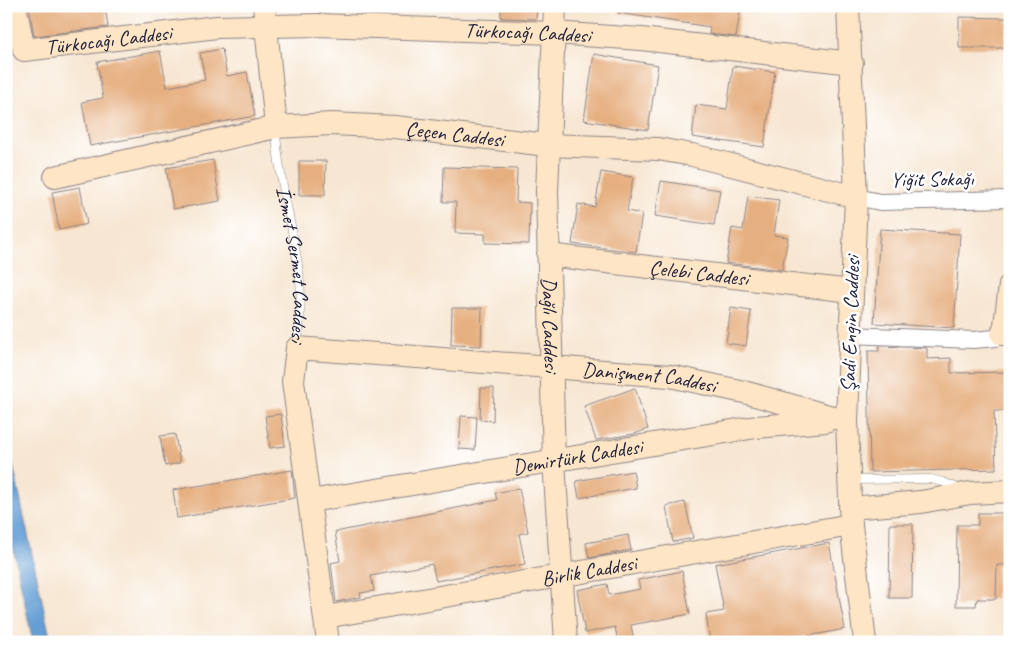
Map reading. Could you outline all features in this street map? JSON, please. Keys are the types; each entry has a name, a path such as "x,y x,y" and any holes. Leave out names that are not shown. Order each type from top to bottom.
{"street":[{"name":"Türkocağı Caddesi","path":"15,6 24,50 265,16 554,33 641,40 852,63"},
{"name":"Dağlı Caddesi","path":"555,6 547,145 548,255 554,462 566,642"},
{"name":"Şadi Engin Caddesi","path":"848,6 852,63 856,198 847,421 851,517 865,642"},
{"name":"İsmet Sermet Caddesi","path":"265,16 276,128"},
{"name":"Çeçen Caddesi","path":"55,177 276,128 332,124 395,126 547,145 634,147 667,150 856,198"},
{"name":"Yiğit Sokağı","path":"856,198 880,202 1010,199"},
{"name":"Çelebi Caddesi","path":"548,255 851,291"},
{"path":"849,335 974,340 995,338 1002,334 1005,325 1010,285"},
{"name":"İsmet Sermet Caddesi","path":"297,348 293,381 328,642"},
{"name":"Danişment Caddesi","path":"297,348 670,376 744,392 847,421"},
{"name":"Demirtürk Caddesi","path":"310,501 756,427 847,421"},
{"name":"Birlik Caddesi","path":"325,618 562,576 970,493 1010,491"}],"lane":[{"name":"İsmet Sermet Caddesi","path":"276,128 280,177 292,227 300,282 300,318 297,348"},
{"path":"849,480 931,479 970,493"}],"water":[{"path":"6,433 51,642 33,642 6,514"}],"building":[{"path":"29,6 105,6 108,27 34,36"},
{"path":"501,6 537,6 536,19 501,18"},
{"path":"618,6 741,6 736,37 709,34 710,27 618,13"},
{"path":"959,17 1006,18 1006,48 959,48"},
{"path":"222,49 227,76 247,72 255,116 90,146 82,102 103,98 97,62 160,51 167,87 205,80 200,53"},
{"path":"594,54 658,65 648,130 584,120"},
{"path":"733,66 775,72 764,147 692,137 696,105 727,109"},
{"path":"213,160 220,201 173,209 166,168"},
{"path":"299,161 326,161 325,195 299,195"},
{"path":"444,167 517,169 516,202 530,203 529,244 485,243 485,234 455,233 456,202 443,202"},
{"path":"601,172 633,177 627,211 642,214 636,252 572,244 578,204 595,207"},
{"path":"661,181 720,190 714,225 655,216"},
{"path":"80,187 87,224 59,230 52,192"},
{"path":"748,196 779,200 774,235 788,237 782,270 726,263 732,228 743,230"},
{"path":"880,229 960,234 954,328 874,323"},
{"path":"452,308 482,308 481,346 451,345"},
{"path":"731,308 751,311 746,346 726,343"},
{"path":"879,346 927,348 927,359 951,358 951,373 1010,372 1010,411 994,411 996,469 870,472 868,351 879,351"},
{"path":"481,388 494,388 493,421 480,420"},
{"path":"635,388 648,429 634,434 596,440 584,406"},
{"path":"281,414 285,446 270,448 265,416"},
{"path":"461,416 477,417 475,450 459,449"},
{"path":"175,434 180,463 165,466 160,436"},
{"path":"292,470 295,498 177,518 173,490"},
{"path":"633,471 636,488 579,498 576,481"},
{"path":"519,488 528,532 519,534 525,564 436,581 432,564 371,576 374,591 360,593 361,597 336,602 331,563 340,561 335,532 497,500 495,493"},
{"path":"685,502 693,538 673,542 666,506"},
{"path":"978,513 1010,513 1010,565 997,565 996,599 977,599 976,606 956,606 957,525 978,525"},
{"path":"890,524 913,524 912,598 889,598"},
{"path":"628,535 631,550 589,558 586,543"},
{"path":"829,543 845,629 777,642 710,642 706,614 724,611 715,564"},
{"path":"682,571 690,614 631,625 634,642 618,642 615,627 585,633 577,590 607,584 609,595 640,589 638,580"}]}
